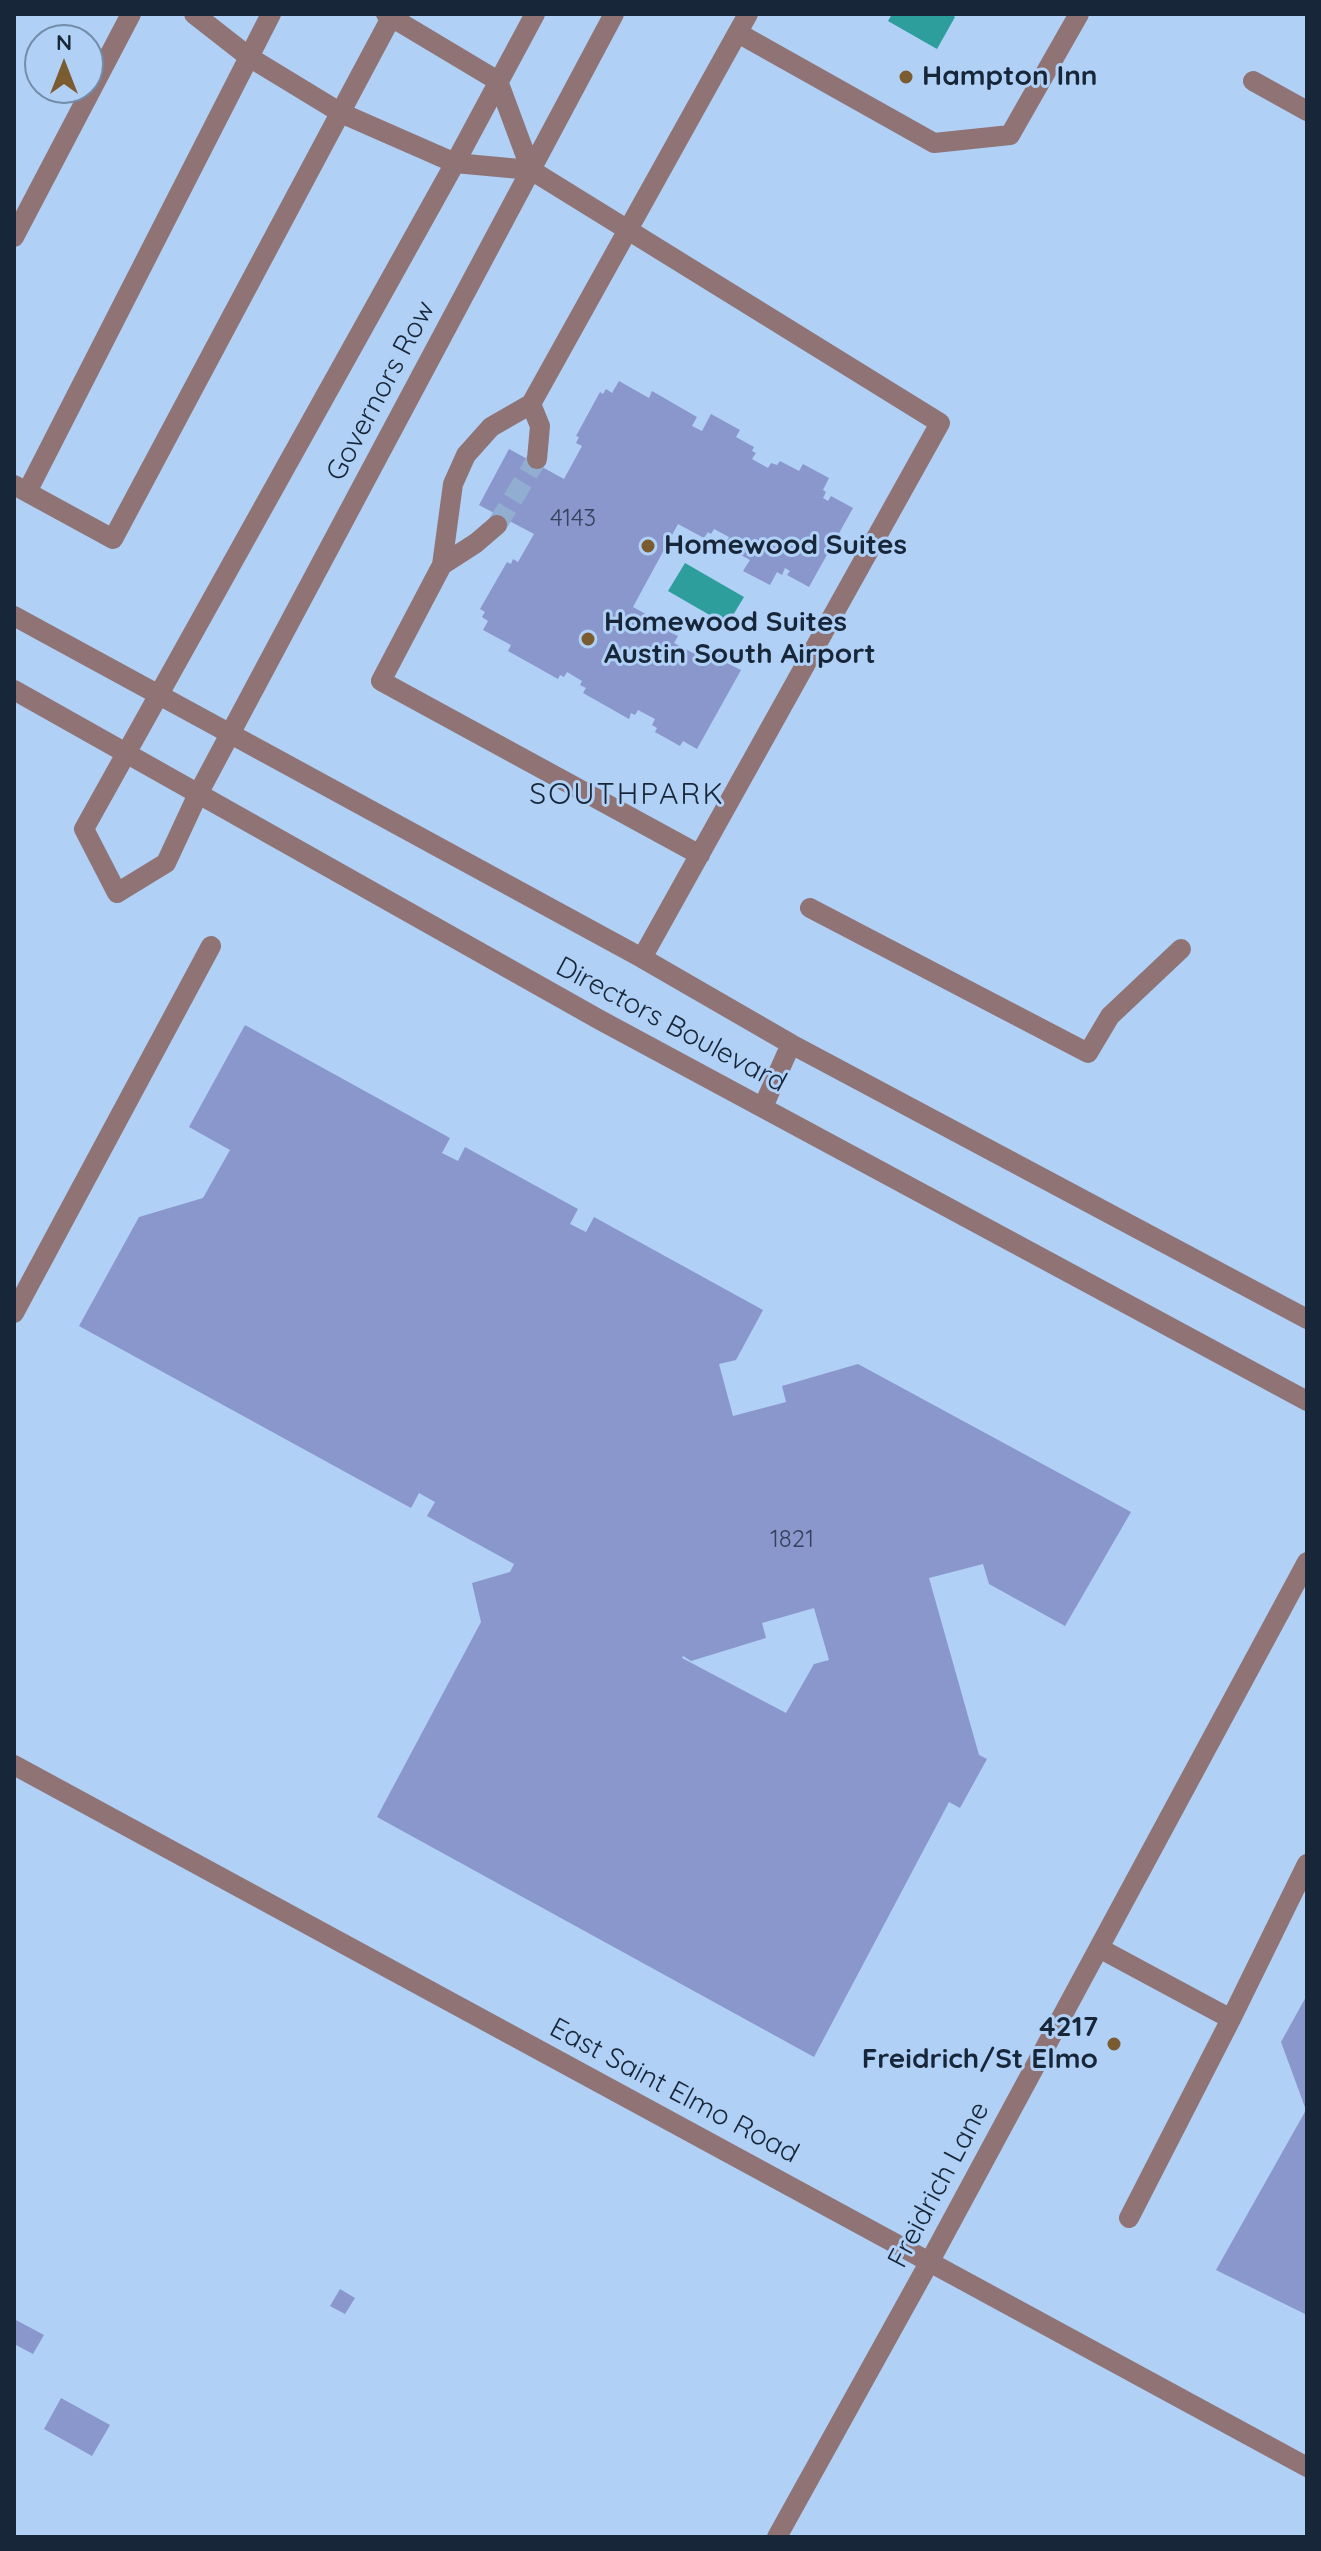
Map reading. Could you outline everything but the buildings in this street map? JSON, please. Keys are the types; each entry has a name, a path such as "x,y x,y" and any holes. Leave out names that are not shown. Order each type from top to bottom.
{"street":[{"path":"14,237 131,14"},
{"path":"194,14 249,57 341,113 455,163 531,170 940,423 642,958"},
{"path":"271,14 21,488 113,539 341,113 390,15 498,81 531,170"},
{"name":"Governors Row","path":"535,14 84,829 117,893 166,863 230,733 614,14"},
{"path":"700,855 381,681 442,565 453,484 466,455 491,427 531,404 748,14"},
{"path":"738,33 934,143 1010,135 1079,14"},
{"path":"1253,81 1307,111"},
{"path":"531,404 540,426 537,459"},
{"path":"442,565 497,525"},
{"name":"Directors Boulevard","path":"14,616 642,958 791,1044 1307,1319"},
{"name":"Directors Boulevard","path":"14,690 600,1020 1307,1401"},
{"path":"810,908 1088,1053 1110,1016 1181,949"},
{"path":"14,1313 211,946"},
{"path":"763,1107 791,1044"},
{"name":"Freidrich Lane","path":"777,2537 930,2261 1307,1562"},
{"name":"East Saint Elmo Road","path":"14,1765 1307,2467"},
{"path":"1129,2218 1307,1864"},
{"path":"1099,1948 1231,2019"}],"shaded area":[{"path":"892,14 951,14 955,17 937,49 888,21"},
{"path":"685,563 744,597 727,625 668,591"}],"tunnel":[{"path":"497,525 537,459"}],"place":[{"name":"Hampton Inn","path":"906,77"},
{"name":"Homewood Suites","path":"648,546"},
{"name":"Homewood Suites Austin South Airport","path":"588,639"},
{"name":"4217 Freidrich/St Elmo","path":"1114,2044"}],"district":[{"name":"SOUTHPARK","path":"627,795"}]}
